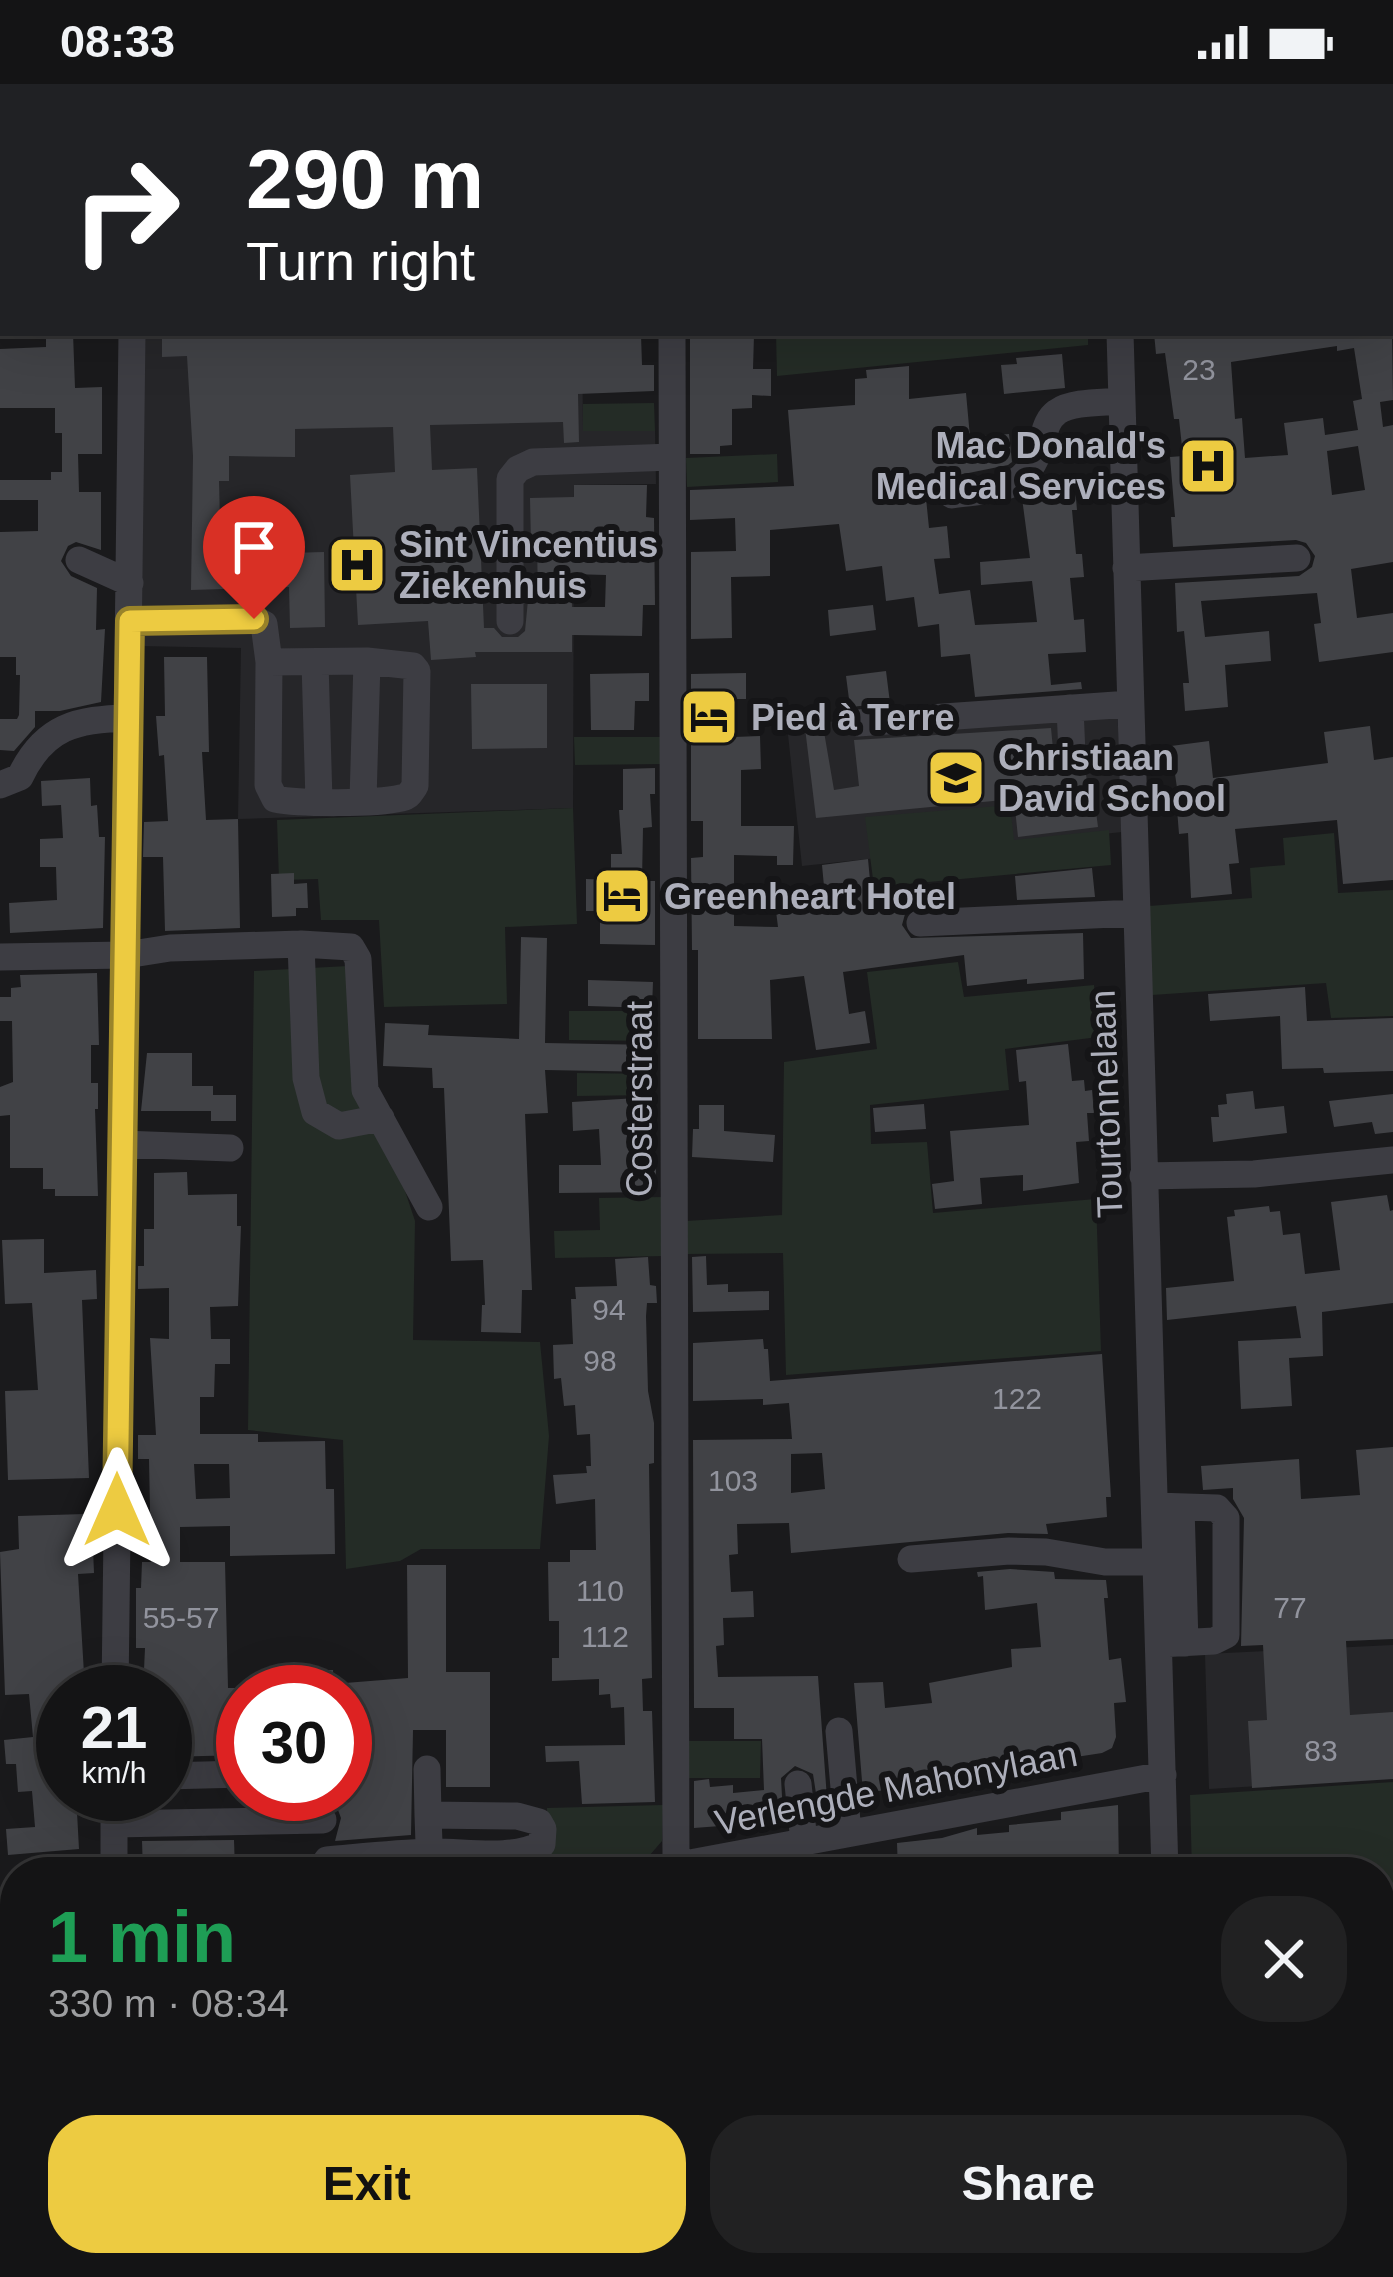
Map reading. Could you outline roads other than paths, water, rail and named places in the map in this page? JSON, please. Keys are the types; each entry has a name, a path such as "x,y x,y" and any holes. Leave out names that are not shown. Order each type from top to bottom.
{"street":[{"path":"115,1665 132,336"},
{"name":"Costerstraat","path":"662,1857 672,336"},
{"name":"Tourtonnelaan","path":"1120,336 1143,1176 1168,1506 1156,1562 1172,1643 1163,1775 1165,1857"},
{"path":"952,495 1018,483 1032,470 1046,424 1056,412 1069,406 1122,401"},
{"path":"511,621 510,479 518,469 533,462 671,457"},
{"path":"1126,568 1297,558"},
{"path":"79,560 130,583"},
{"path":"130,621 254,619 263,624 269,662 268,791 280,801 403,798 416,786 417,671 405,663 269,662"},
{"path":"315,662 319,801"},
{"path":"363,800 367,662"},
{"path":"858,723 1130,704"},
{"path":"1070,708 1072,754"},
{"path":"0,785 20,778 30,759 66,725 129,718"},
{"path":"920,923 1136,913"},
{"path":"301,944 306,1078 315,1112 339,1126 381,1118"},
{"path":"0,957 301,944 351,947 358,959 365,1090 429,1207"},
{"path":"122,1144 230,1148"},
{"path":"1143,1176 1254,1174 1393,1160"},
{"path":"1168,1506 1216,1508 1226,1518 1226,1635 1214,1642 1172,1643 1168,1506"},
{"path":"911,1559 1009,1551 1105,1562 1156,1562"},
{"path":"839,1731 848,1833"},
{"path":"427,1769 429,1857"},
{"name":"Verlengde Mahonylaan","path":"723,1857 1163,1775"},
{"path":"798,1784 804,1841"},
{"path":"114,1857 114,1823 216,1815"},
{"path":"428,1815 539,1822 544,1838 534,1849 473,1857"},
{"path":"324,1821 326,1857"}],"place":[{"name":"Mac Donald's Medical Services","path":"1208,466"},
{"name":"Sint Vincentius Ziekenhuis","path":"357,565"},
{"name":"Pied à Terre","path":"709,717"},
{"name":"Christiaan David School","path":"956,778"},
{"name":"Greenheart Hotel","path":"622,896"}]}
